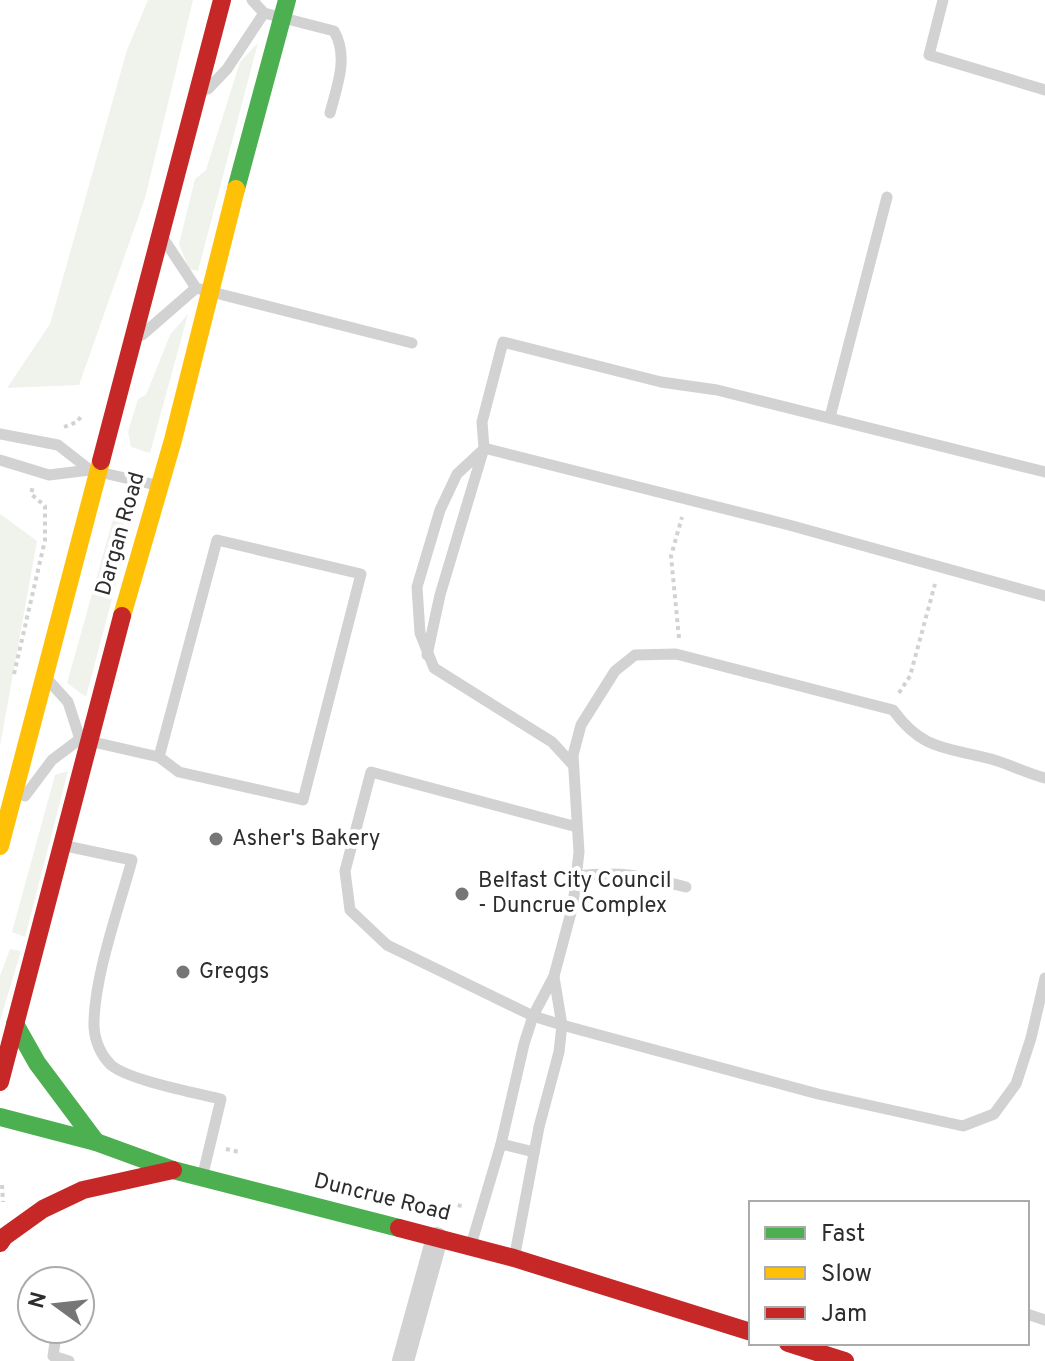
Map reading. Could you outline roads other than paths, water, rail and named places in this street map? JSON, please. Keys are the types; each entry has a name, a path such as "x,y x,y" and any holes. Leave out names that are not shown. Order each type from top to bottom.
{"street":[{"name":"Dargan Road","path":"0,846 46,677 94,471 132,343 222,0"},
{"name":"Dargan Road","path":"0,1082 61,845 84,740 160,486 203,290 287,0"},
{"path":"15,1024 37,1063 96,1142"},
{"name":"Duncrue Road","path":"0,1117 96,1142 173,1170 514,1258 749,1331"},
{"path":"0,1243 43,1209 83,1190 173,1170"},
{"path":"403,1361 437,1238"},
{"path":"794,1345 845,1361"}],"lane":[{"path":"252,0 264,13 334,31 341,43 341,67 330,113"},
{"path":"943,0 929,55 1045,90"},
{"path":"196,100 227,69 264,13"},
{"path":"830,417 887,197"},
{"path":"161,234 203,290 412,343"},
{"path":"132,343 203,290"},
{"path":"427,655 440,595 484,448 482,422 503,342 661,382 717,390 830,417 1045,472"},
{"path":"0,434 58,445 94,471"},
{"path":"484,448 1045,596"},
{"path":"484,448 457,474 440,510 417,587 420,633 434,668 552,742 573,765"},
{"path":"0,460 49,475 94,471 160,486"},
{"path":"8,817 52,760 84,740 159,757 179,772 303,800 361,574 217,540 159,757"},
{"path":"471,1246 501,1144 516,1074 533,1016 554,976 573,905 579,852 573,755 581,725 615,671 635,655 676,654 893,710 907,730 935,747 994,760 1045,778"},
{"path":"46,677 68,702 84,740"},
{"path":"577,827 371,772 345,871 350,910 387,945 533,1016 818,1094 963,1126 994,1114 1016,1084 1045,978"},
{"path":"61,845 132,860 96,997 94,1029 98,1047 112,1066 132,1075 221,1099 202,1177"},
{"path":"576,876 610,872 634,874 686,887"},
{"path":"514,1258 534,1152 559,1052 562,1025 554,976"},
{"path":"501,1144 534,1152"},
{"path":"55,1345 53,1356 69,1361"}],"place":[{"name":"Asher's Bakery","path":"216,839"},
{"name":"Belfast City Council - Duncrue Complex","path":"462,894"},
{"name":"Greggs","path":"183,972"}]}
